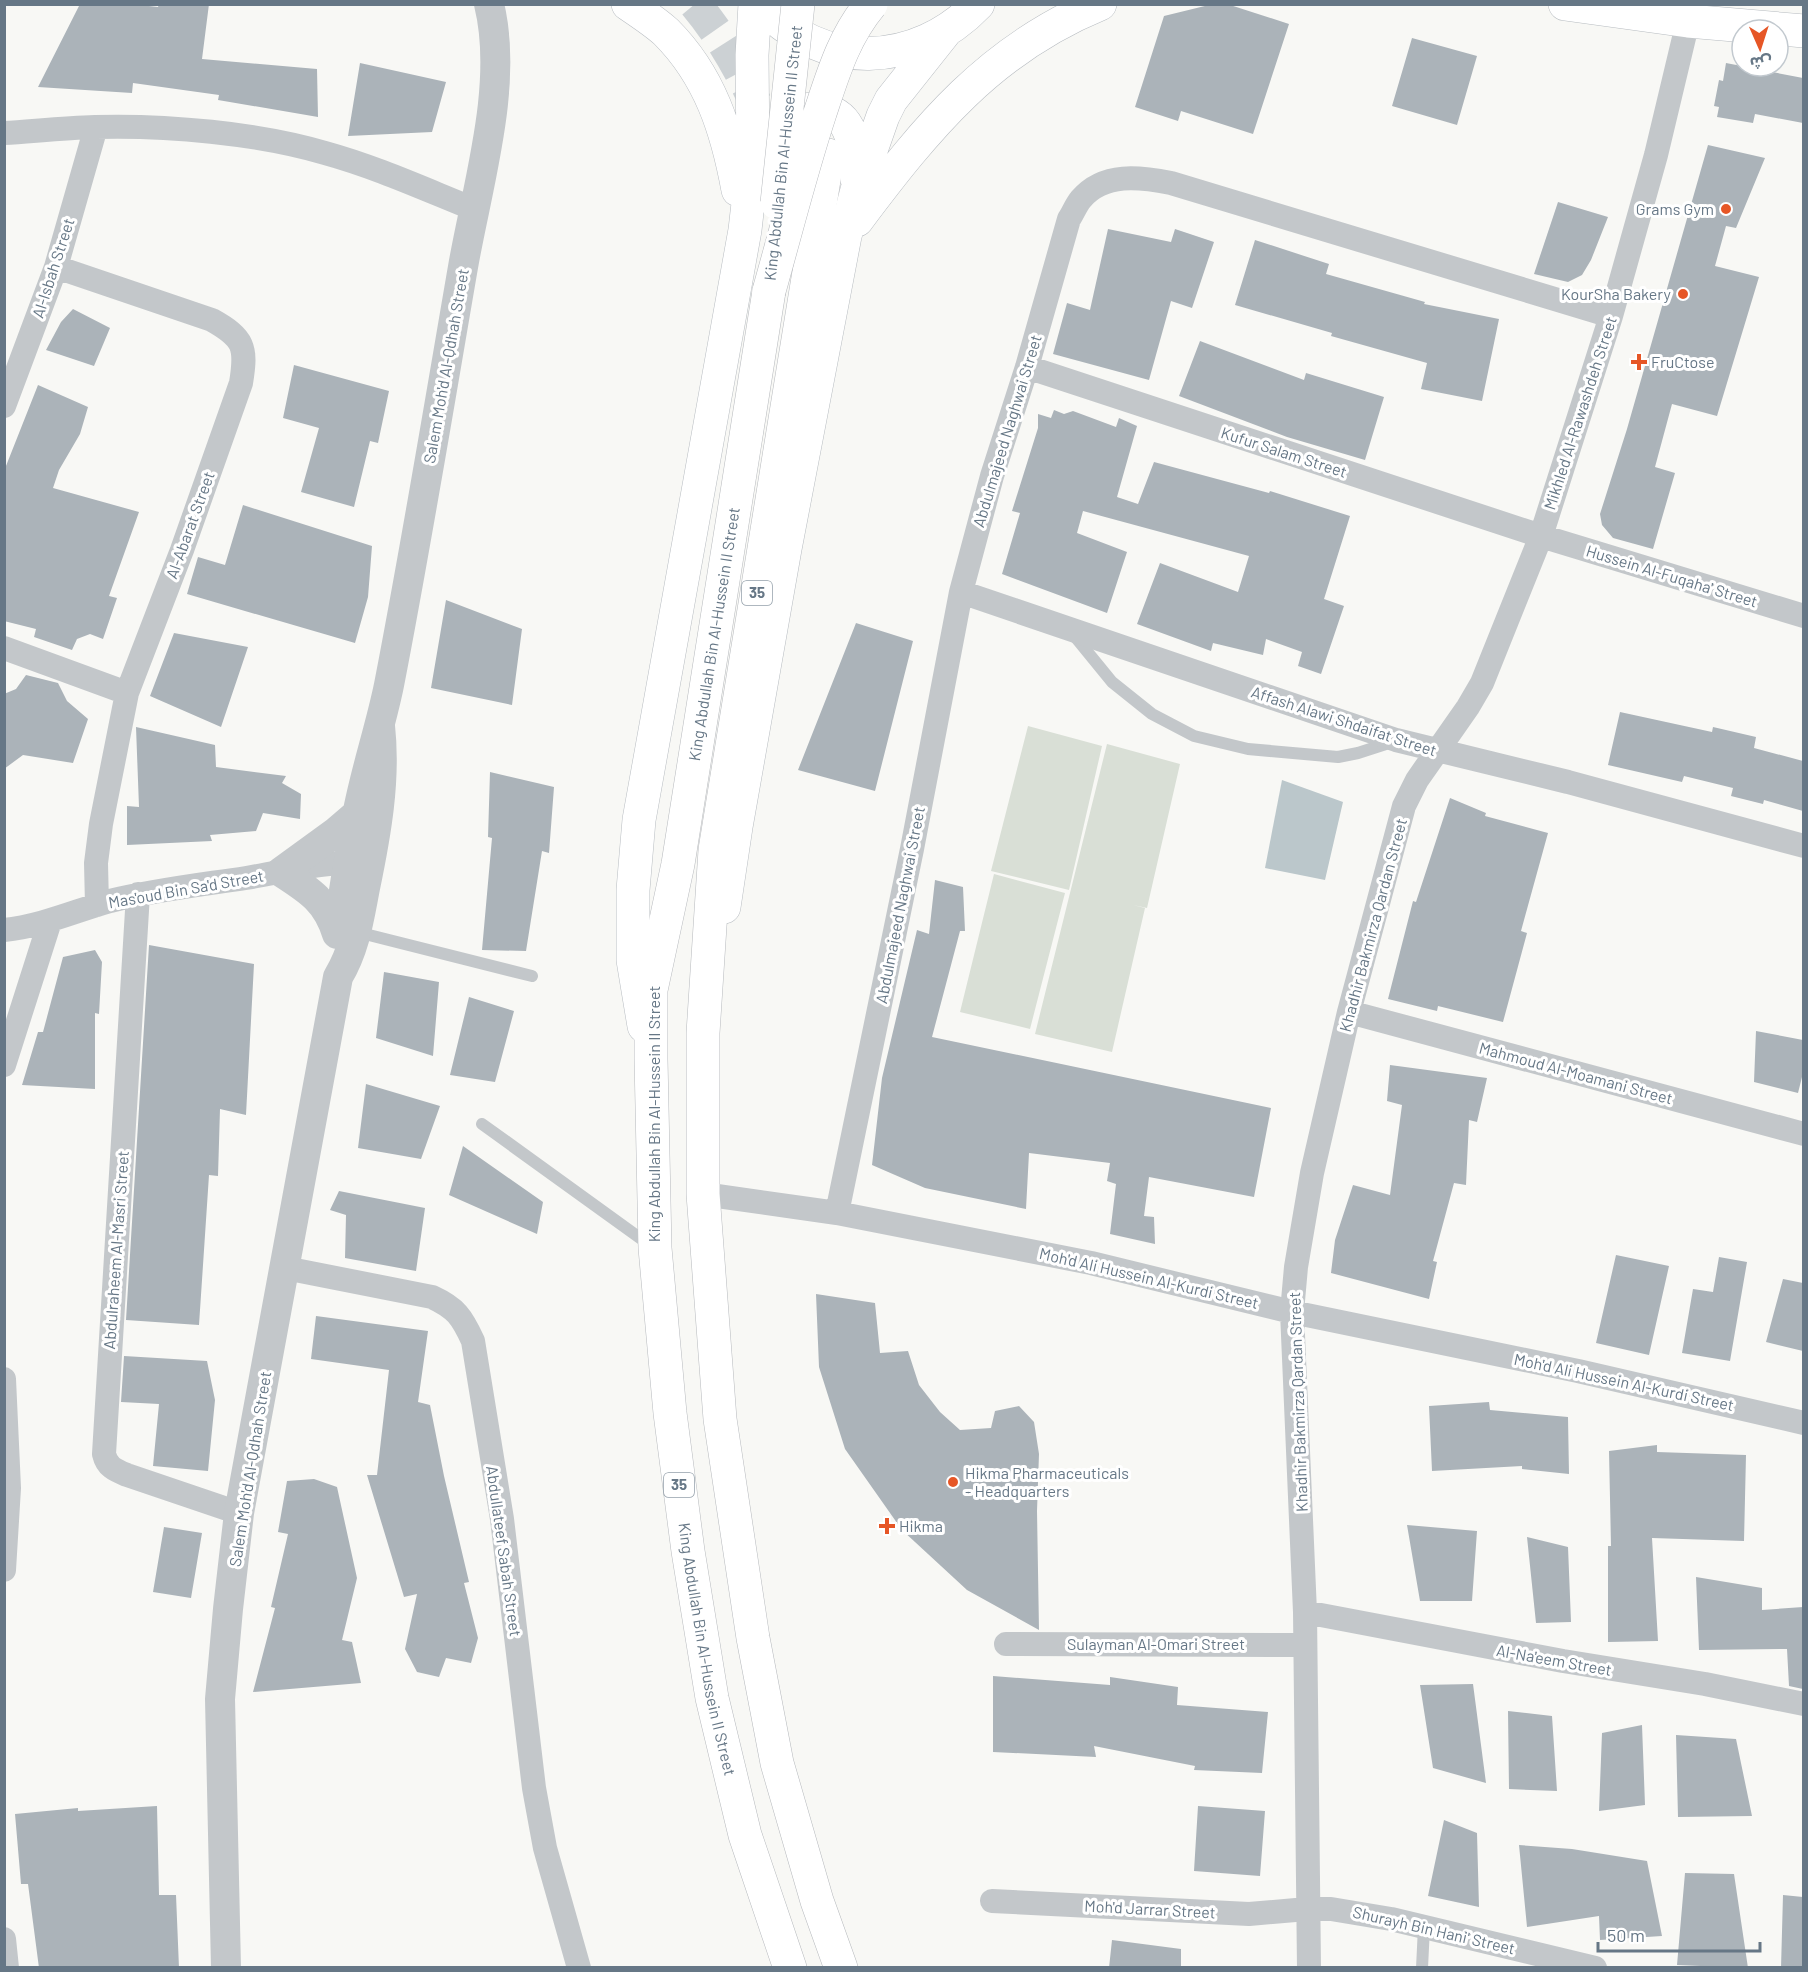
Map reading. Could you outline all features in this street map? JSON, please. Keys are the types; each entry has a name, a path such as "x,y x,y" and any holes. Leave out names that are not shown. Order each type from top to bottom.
{"main road":[{"path":"628,4 664,30 679,46 710,93 730,146 745,230"},
{"path":"651,1059 633,960 633,890 639,820 745,230 753,159 752,56 755,4"},
{"path":"761,4 778,22 806,39 852,53 900,51 945,32"},
{"name":"King Abdullah Bin Al-Hussein II Street","path":"790,1968 745,1834 712,1698 688,1551 669,1413 655,1248 651,990 678,864 769,291 798,4"},
{"path":"769,291 808,148 832,75 847,39 871,4"},
{"path":"845,236 908,153 960,96 1025,43 1074,15 1100,4"},
{"path":"1565,4 1688,21 1803,31"},
{"path":"703,1033 716,966 736,827 785,549 845,236 857,190 882,116 891,100 945,32 978,5"},
{"path":"750,192 761,146 775,123 789,111 804,109 834,112 847,124 856,158 857,190"},
{"name":"35","path":"828,155 810,238 716,850 703,1033 703,1194 720,1419 753,1638 777,1763 817,1901 840,1968"}],"street":[{"name":"Salem Moh'd Al-Qdhah Street","path":"359,863 357,814 380,726 402,617 489,130 494,91 495,50 489,4"},
{"name":"Mikhled Al-Rawashdeh Street","path":"1436,751 1468,707 1482,683 1541,536 1611,316 1656,155 1688,21"},
{"path":"4,133 96,127 183,130 267,140 323,152 364,165 474,209"},
{"name":"Al-Isbah Street","path":"4,406 56,267 96,127"},
{"name":"Abdulmajeed Naghwai Street","path":"837,1213 912,849 961,592 992,476 1027,367 1069,219 1082,198 1102,184 1120,178 1141,177 1171,183 1611,316"},
{"name":"Al-Abarat Street","path":"56,267 212,320 230,330 240,342 245,359 241,383 127,693 101,824 96,863 97,905"},
{"name":"Kufur Salam Street","path":"1027,367 1541,536"},
{"name":"Hussein Al-Fuqaha' Street","path":"1541,536 1803,616"},
{"name":"Affash Alawi Shdaifat Street","path":"961,592 1396,740 1568,782 1803,846"},
{"path":"4,648 127,693"},
{"name":"Salem Moh'd Al-Qdhah Street","path":"226,1968 220,1699 239,1513 338,976 336,958 347,933 359,863 380,787 383,749 380,726"},
{"name":"Khadhir Bakmirza Qardan Street","path":"1309,1968 1305,1612 1292,1311 1302,1224 1349,1012 1404,806 1417,780 1436,751"},
{"path":"347,933 316,896 281,872 357,814"},
{"name":"Mas'oud Bin Sa'd Street","path":"4,930 50,921 138,894 281,872 359,863"},
{"name":"Abdulraheem Al-Masri Street","path":"138,894 104,1454 106,1462 112,1468 127,1476 239,1513"},
{"path":"4,1065 50,921"},
{"name":"Mahmoud Al-Moamani Street","path":"1349,1012 1803,1134"},
{"name":"Moh'd Ali Hussein Al-Kurdi Street","path":"703,1194 837,1213 1091,1263 1292,1311 1578,1371 1803,1423"},
{"name":"Abdullateef Sabah Street","path":"285,1268 432,1297 450,1306 464,1320 473,1341 502,1519 534,1788 545,1848 579,1968"},
{"path":"4,1379 9,1488 8,1534 4,1570"},
{"name":"Al-Na'eem Street","path":"1305,1612 1574,1663 1705,1684 1803,1704"},
{"name":"Sulayman Al-Omari Street","path":"1006,1644 1305,1645"},
{"name":"Moh'd Jarrar Street","path":"992,1901 1248,1914 1307,1909"},
{"name":"Shurayh Bin Hani' Street","path":"1307,1909 1356,1912 1583,1966"},
{"path":"4,1940 7,1968"}],"lane":[{"path":"1069,629 1112,682 1152,714 1194,736 1248,749 1338,757 1396,740"},
{"path":"347,933 532,976"},
{"path":"482,1124 655,1248"},
{"path":"1422,1968 1424,1927"}],"shaded area":[{"path":"1028,726 1102,746 1069,890 991,871"},
{"path":"1107,744 1180,764 1147,908 1133,905 1145,908 1112,1052 1035,1034"},
{"path":"1282,780 1343,802 1325,880 1265,868"},
{"path":"994,874 1065,893 1030,1029 960,1012"}],"building":[{"path":"80,4 131,4 158,7 159,4 209,4 202,59 317,69 318,117 218,100 219,95 133,83 132,93 38,87"},
{"path":"1213,4 1227,4 1289,24 1253,134 1181,111 1178,121 1135,107 1164,16"},
{"path":"1412,38 1477,56 1457,125 1392,106"},
{"path":"360,63 446,82 432,132 348,136"},
{"path":"1726,63 1730,64 1730,78 1790,78 1790,75 1803,78 1803,123 1755,114 1753,123 1717,117 1719,107 1714,106 1719,80 1723,81"},
{"path":"1708,145 1765,158 1736,228 1726,226 1715,266 1759,277 1717,416 1672,404 1655,467 1675,473 1653,549 1613,538 1602,525 1600,514 1627,429"},
{"path":"1558,202 1608,217 1591,260 1582,275 1568,282 1534,274"},
{"path":"1108,229 1171,242 1175,229 1214,242 1192,308 1171,301 1149,380 1053,354 1067,303 1090,310"},
{"path":"1255,240 1329,264 1326,274 1425,302 1424,304 1499,319 1482,401 1421,389 1427,363 1331,336 1332,333 1235,305"},
{"path":"73,309 110,328 94,366 46,350 61,322"},
{"path":"1200,341 1304,380 1306,373 1384,397 1365,460 1287,437 1179,396"},
{"path":"294,365 389,391 378,443 370,441 354,507 301,492 319,428 283,418"},
{"path":"38,385 88,407 80,434 59,470 53,488 139,512 109,596 117,598 103,639 90,634 77,639 72,650 34,637 36,629 4,621 4,471"},
{"path":"1054,410 1064,414 1073,411 1116,427 1119,418 1137,426 1117,497 1138,504 1154,462 1269,493 1270,491 1350,516 1324,599 1344,606 1321,674 1298,666 1302,652 1266,639 1263,655 1213,643 1211,651 1137,624 1160,563 1238,592 1249,556 1083,511 1077,533 1127,552 1107,613 1002,574 1020,513 1012,511 1038,428 1038,414 1051,418"},
{"path":"243,505 372,546 368,597 355,643 187,594 198,557 225,565"},
{"path":"446,600 522,629 512,705 431,688"},
{"path":"856,623 913,641 875,791 798,770"},
{"path":"174,633 248,647 221,727 150,696"},
{"path":"26,675 58,683 67,701 88,719 73,763 23,755 4,769 4,694 16,689"},
{"path":"1620,712 1712,732 1713,727 1756,737 1754,748 1803,761 1803,811 1764,800 1763,804 1731,796 1733,788 1684,776 1682,782 1608,765"},
{"path":"136,727 215,745 216,767 286,776 282,783 301,794 300,819 263,813 256,831 210,835 212,841 127,845 127,806 139,807"},
{"path":"490,772 554,787 549,853 542,851 526,951 482,950 492,838 488,837"},
{"path":"1450,798 1486,813 1485,816 1548,833 1521,931 1527,933 1503,1022 1438,1006 1437,1011 1388,999 1413,901 1416,902"},
{"path":"935,880 963,887 965,931 960,931 932,1037 1271,1108 1254,1197 1149,1177 1144,1216 1154,1217 1155,1244 1110,1234 1116,1184 1107,1181 1110,1163 1029,1153 1026,1209 925,1188 872,1165 882,1078 917,930 929,934"},
{"path":"149,945 254,964 246,1115 220,1109 218,1176 209,1175 199,1325 126,1320"},
{"path":"95,950 102,962 99,1014 95,1013 95,1089 22,1085 38,1032 43,1032 63,957"},
{"path":"384,972 439,982 433,1056 376,1038"},
{"path":"469,997 514,1011 495,1082 450,1075"},
{"path":"1756,1031 1803,1040 1803,1073 1798,1093 1754,1082"},
{"path":"1390,1065 1487,1078 1477,1122 1469,1120 1466,1185 1454,1183 1433,1261 1437,1262 1429,1299 1331,1273 1335,1240 1353,1185 1390,1195 1402,1105 1387,1101"},
{"path":"366,1084 440,1106 421,1159 358,1148"},
{"path":"463,1146 543,1202 537,1234 449,1195"},
{"path":"339,1191 425,1208 416,1271 345,1258 346,1215 330,1210"},
{"path":"1616,1255 1669,1266 1649,1355 1596,1343"},
{"path":"1719,1257 1747,1262 1730,1361 1682,1353 1693,1289 1713,1292"},
{"path":"1783,1279 1803,1283 1803,1351 1766,1342"},
{"name":"Hikma Pharmaceuticals - Headquarters","path":"816,1294 875,1303 880,1353 908,1351 919,1385 940,1412 960,1430 991,1428 995,1411 1019,1406 1034,1422 1039,1454 1037,1511 1039,1630 967,1590 902,1530 845,1449 819,1367"},
{"path":"316,1316 428,1331 418,1402 430,1405 469,1582 464,1583 478,1638 471,1663 446,1658 439,1677 417,1672 405,1649 417,1594 404,1597 367,1475 377,1475 389,1370 311,1359"},
{"path":"124,1356 207,1361 215,1400 208,1471 153,1466 159,1404 121,1402"},
{"path":"1489,1402 1490,1410 1568,1417 1569,1474 1522,1469 1522,1466 1432,1471 1429,1406"},
{"path":"1657,1445 1657,1452 1746,1455 1744,1541 1652,1538 1658,1641 1608,1642 1608,1546 1611,1546 1609,1451"},
{"path":"314,1479 337,1487 357,1578 342,1640 352,1642 361,1683 253,1692 275,1608 271,1607 288,1534 278,1532 287,1481"},
{"path":"1407,1525 1477,1531 1472,1601 1420,1601"},
{"path":"164,1527 202,1533 191,1598 153,1592"},
{"path":"1527,1537 1568,1547 1571,1622 1536,1623"},
{"path":"1696,1577 1762,1588 1762,1610 1803,1607 1803,1689 1789,1686 1787,1649 1699,1650"},
{"path":"993,1676 1110,1685 1110,1677 1178,1687 1177,1705 1268,1712 1262,1773 1194,1770 1195,1766 1094,1746 1096,1757 993,1752"},
{"path":"1473,1684 1486,1783 1433,1768 1420,1685"},
{"path":"1508,1711 1552,1716 1557,1791 1509,1789"},
{"path":"1642,1725 1645,1805 1599,1811 1602,1733"},
{"path":"1676,1735 1736,1739 1752,1816 1678,1817"},
{"path":"157,1806 159,1895 176,1895 179,1968 39,1968 28,1884 21,1884 15,1814 78,1808 78,1811"},
{"path":"1198,1806 1265,1811 1260,1876 1194,1871"},
{"path":"1444,1820 1477,1833 1479,1907 1428,1896"},
{"path":"1519,1845 1572,1849 1647,1861 1662,1936 1600,1940 1599,1916 1527,1927"},
{"path":"1685,1873 1734,1874 1748,1968 1677,1965"},
{"path":"1783,1895 1803,1897 1803,1968 1781,1968"},
{"path":"1112,1940 1181,1949 1181,1968 1109,1968"}],"tunnel":[{"path":"695,4 728,51 755,102"}],"place":[{"name":"Grams Gym","path":"1726,209"},
{"name":"KourSha Bakery","path":"1683,294"},
{"name":"FruCtose","path":"1639,362"},
{"name":"Hikma Pharmaceuticals - Headquarters","path":"953,1482"},
{"name":"Hikma","path":"887,1526"}]}
